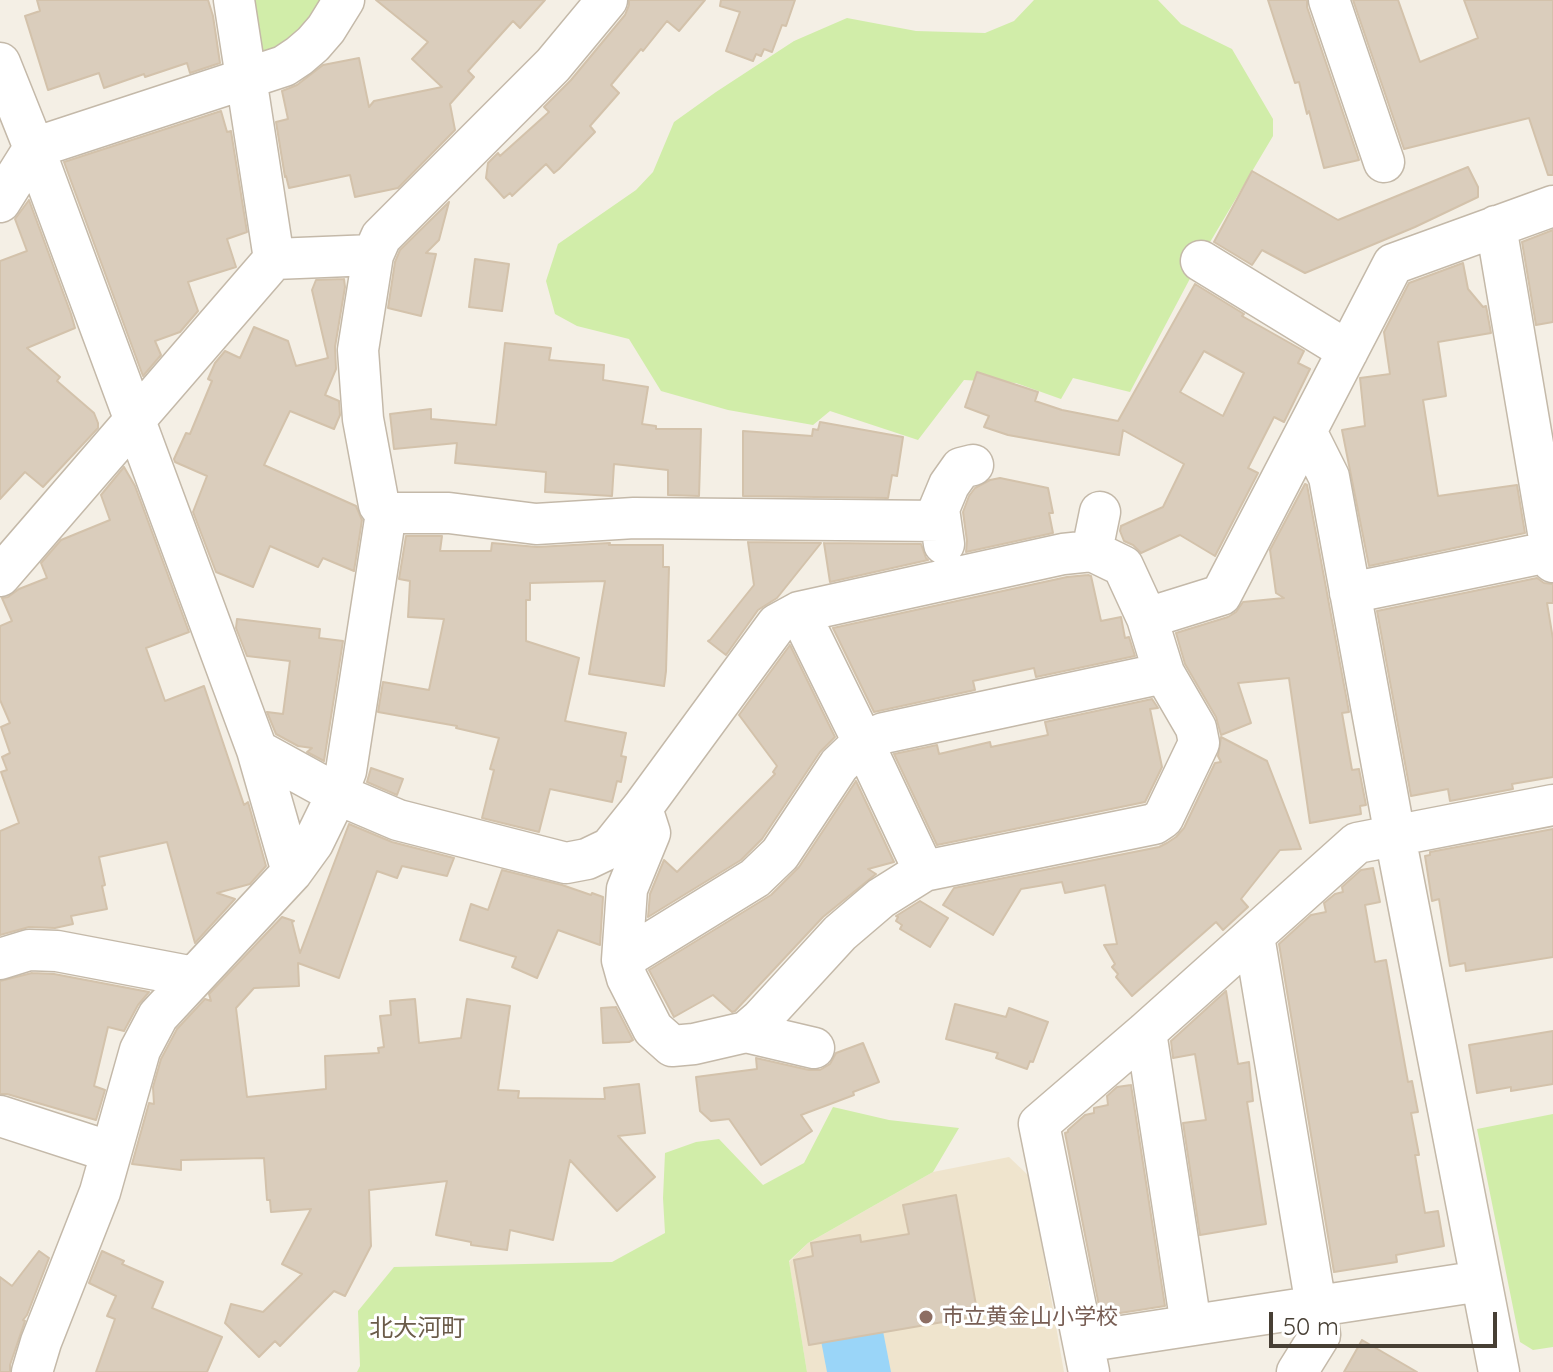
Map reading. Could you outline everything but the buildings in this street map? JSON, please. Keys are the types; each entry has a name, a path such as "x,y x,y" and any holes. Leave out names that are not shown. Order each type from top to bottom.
{"street":[{"path":"234,0 274,259"},
{"path":"0,202 34,148 284,66 299,56 326,29 344,0"},
{"path":"607,0 553,65 381,237 373,255 358,350 363,419 379,505 386,513 449,513 536,524 634,518 940,521"},
{"path":"1329,0 1384,162"},
{"path":"0,63 257,750 292,872"},
{"path":"1147,618 1221,595 1393,264 1553,206"},
{"path":"1350,593 1552,555 1496,226"},
{"path":"0,576 274,259 373,255"},
{"path":"1201,261 1348,351"},
{"path":"1306,431 1329,477 1499,1372"},
{"path":"950,579 939,509 949,485 961,468 973,465"},
{"path":"1092,551 1100,512"},
{"path":"32,1372 100,1192 140,1050 158,1016 292,872 313,843 337,794 346,771 386,513"},
{"path":"257,750 337,794 398,820 566,863 587,859 610,848 777,624 799,612 1063,554 1092,551 1123,566 1147,618 1164,673 1196,728 1199,743 1163,818 1154,824 924,871 881,898 840,933 746,1032"},
{"path":"799,612 924,871"},
{"path":"622,960 755,878 780,854 839,765 863,742 884,733 1164,673"},
{"path":"1481,1281 1191,1325 1086,1357 1039,1124 1357,843 1553,805"},
{"path":"642,808 650,833 627,889 622,960 627,978 653,1029 672,1046 746,1032 814,1048"},
{"path":"1254,936 1320,1335 1297,1372"},
{"path":"3,951 57,951 194,977"},
{"path":"1146,1032 1191,1325"},
{"path":"0,1116 111,1152"}],"shaded area":[{"name":"市立黄金山小学校","path":"1009,1157 1030,1177 1064,1372 807,1372 789,1262 808,1243 933,1172"}],"green space":[{"path":"244,0 335,0 262,64"},
{"path":"1034,0 1158,0 1181,24 1232,49 1273,119 1273,136 1203,254 1130,392 1073,378 1061,399 1016,383 964,380 918,440 830,411 813,425 728,410 661,391 629,339 577,326 555,314 546,281 558,244 636,190 653,172 674,122 716,92 794,41 847,18 916,31 985,33 1014,21"},
{"path":"833,1107 889,1120 959,1128 933,1172 808,1243 789,1261 807,1372 357,1372 360,1366 358,1311 394,1267 612,1262 665,1233 665,1153 696,1142 719,1139 763,1185 804,1163"},
{"path":"1553,1114 1553,1347 1533,1350 1520,1342 1477,1129"}],"water":[{"path":"809,1278 883,1331 891,1372 827,1372"}],"place":[{"name":"市立黄金山小学校","path":"926,1317"}],"district":[{"name":"北大河町","path":"417,1329"}]}
